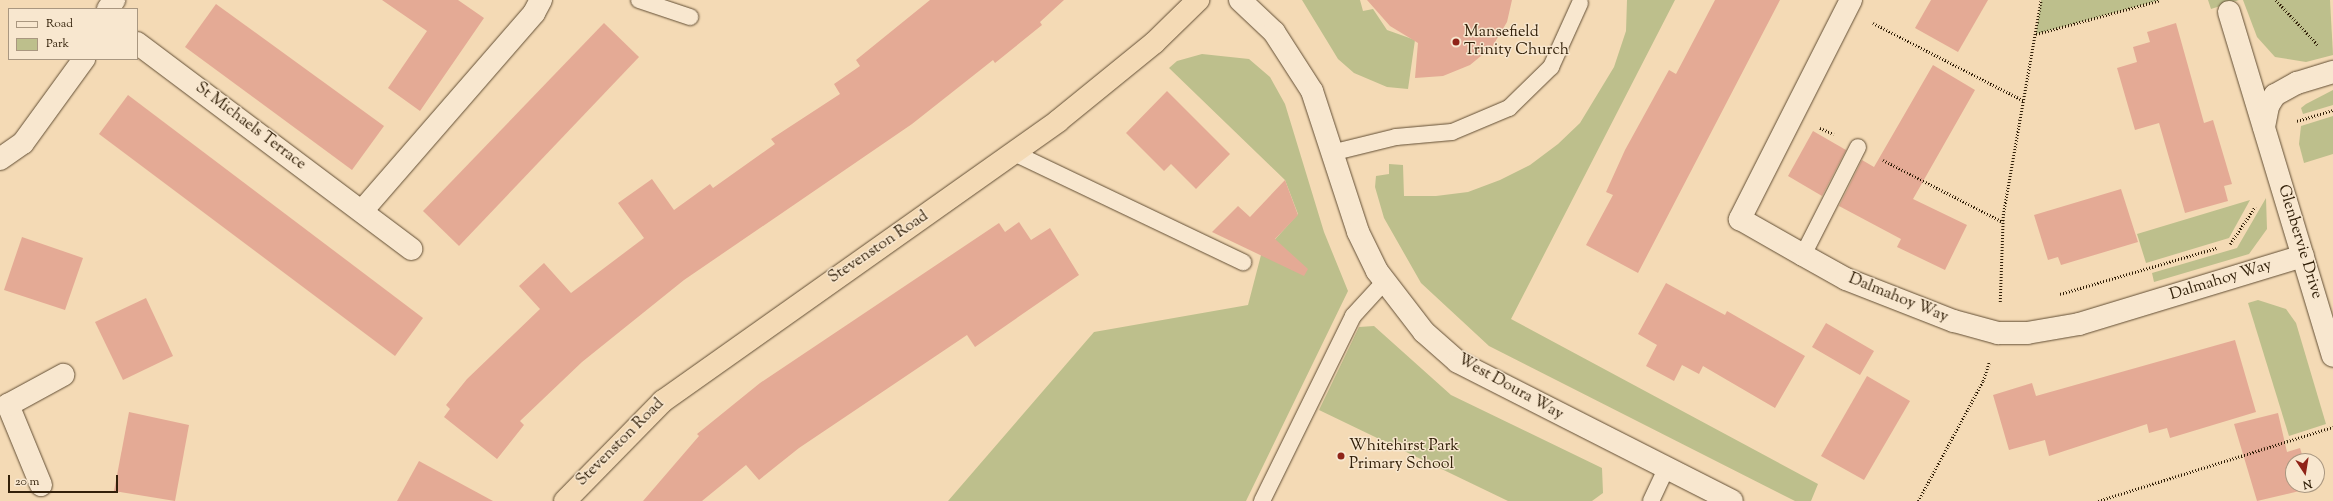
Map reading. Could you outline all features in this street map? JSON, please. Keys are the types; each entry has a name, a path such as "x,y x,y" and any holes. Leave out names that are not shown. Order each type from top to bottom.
{"highway":[{"name":"Stevenston Road","path":"565,501 663,401 1014,153 1154,43 1198,0"}],"street":[{"path":"362,211 534,13 541,0"},
{"name":"West Doura Way","path":"1240,0 1274,32 1295,61 1312,90 1331,153 1358,232 1384,282 1424,332 1458,362 1724,499"},
{"name":"Dalmahoy Way","path":"1849,4 1740,219 1803,255 1853,282 1954,321 1998,333 2027,333 2079,324 2303,256"},
{"name":"Glenbervie Drive","path":"2230,12 2333,356"},
{"name":"St Michaels Terrace","path":"138,44 411,249"},
{"path":"0,159 23,143 83,60"},
{"name":"Glenbervie Drive","path":"2265,129 2268,106 2275,95 2297,83 2333,72"},
{"path":"41,486 4,400 64,375"}],"lane":[{"path":"639,0 690,17"},
{"path":"1331,153 1396,137 1452,132 1509,108 1551,67 1580,3"},
{"path":"1803,255 1858,147"},
{"path":"1014,153 1243,262"},
{"path":"1262,501 1353,316 1384,282"},
{"path":"1651,501 1666,470"}],"path":[{"path":"1918,501 1983,381 1998,333 2003,222 2041,0"},
{"path":"2036,34 2160,0"},
{"path":"2276,0 2323,51"},
{"path":"1849,4 2024,101"},
{"path":"2265,129 2333,110"},
{"path":"1794,114 2003,222"},
{"path":"2052,296 2233,243 2277,171"},
{"path":"2098,501 2333,427"}],"green space":[{"path":"1302,0 1360,0 1363,11 1373,9 1387,30 1415,40 1408,89 1387,87 1354,73 1338,59"},
{"path":"1627,0 1675,0 1511,319 1818,484 1811,501 1795,501 1489,346 1421,283 1384,218 1375,187 1376,176 1389,174 1389,164 1403,165 1404,196 1436,196 1468,192 1500,180 1530,165 1558,144 1580,123 1614,67 1626,31"},
{"path":"2041,0 2160,0 2036,34"},
{"path":"2208,0 2239,0 2211,9"},
{"path":"2243,0 2330,0 2333,55 2306,62 2275,57 2257,37"},
{"path":"1202,54 1249,59 1270,77 1285,104 1324,232 1348,291 1246,501 948,501 1094,332 1248,305 1261,255 1298,214 1285,180 1169,68 1177,61"},
{"path":"2333,90 2333,105 2303,114 2301,108 2306,104"},
{"path":"2333,116 2333,154 2304,163 2299,144 2301,126"},
{"path":"2266,198 2267,229 2249,254 2154,282 2152,273 2237,248"},
{"path":"2250,200 2229,238 2146,263 2137,234"},
{"path":"2258,300 2286,309 2296,323 2326,424 2289,436 2248,303"},
{"path":"1374,326 1451,395 1602,468 1603,493 1592,501 1508,501 1319,410 1359,327"}],"building":[{"path":"382,0 458,0 484,18 420,111 388,88 427,31"},
{"path":"930,0 1064,0 1040,22 1042,25 995,63 993,60 912,124 684,280 582,362 520,421 524,425 497,459 444,417 450,409 446,405 467,379 540,309 519,286 544,263 571,293 644,238 618,203 652,179 674,210 710,184 713,188 775,144 771,139 840,94 834,84 860,66 856,60"},
{"name":"Mansefield Trinity Church","path":"1367,0 1512,0 1507,22 1492,47 1470,65 1443,76 1415,78 1418,43 1390,26"},
{"path":"1715,0 1780,0 1638,273 1586,245 1613,195 1606,192 1625,150 1669,70 1676,74"},
{"path":"1931,0 1988,0 1958,52 1915,28"},
{"path":"216,4 384,126 352,170 185,47"},
{"path":"604,23 639,57 459,246 423,211"},
{"path":"2176,23 2204,123 2213,120 2232,184 2224,186 2228,201 2185,213 2159,123 2135,130 2117,68 2137,62 2133,47 2150,42 2147,32"},
{"path":"1933,65 1975,90 1913,199 1967,225 1945,270 1897,247 1901,239 1839,206 1862,160 1874,167"},
{"path":"1167,91 1230,154 1196,189 1171,164 1164,171 1126,133"},
{"path":"128,95 423,318 395,356 99,134"},
{"path":"1813,131 1846,150 1822,196 1788,176"},
{"path":"1285,180 1298,215 1275,239 1308,269 1304,276 1212,232 1238,206 1250,217"},
{"path":"2121,189 2138,242 2061,265 2058,257 2048,260 2034,215"},
{"path":"1019,222 1031,240 1050,228 1079,275 975,347 967,335 799,448 759,480 746,465 702,501 643,501 699,436 697,434 760,383 999,223 1005,232"},
{"path":"22,237 83,258 65,310 4,290"},
{"path":"1666,283 1725,315 1727,311 1805,356 1775,408 1703,366 1699,374 1682,365 1674,381 1646,366 1657,345 1638,334"},
{"path":"146,298 173,356 123,380 95,322"},
{"path":"1826,323 1874,351 1860,375 1812,347"},
{"path":"2235,340 2256,412 2170,438 2167,428 2149,433 2147,424 2049,456 2045,440 2009,450 1993,395 2032,383 2036,396"},
{"path":"1867,376 1910,401 1864,480 1821,456"},
{"path":"129,412 189,425 175,501 114,491"},
{"path":"2278,413 2287,452 2300,448 2302,453 2285,453 2285,493 2291,493 2257,501 2234,424"},
{"path":"419,461 493,501 397,501"}],"place":[{"name":"Mansefield Trinity Church","path":"1456,42"},
{"name":"Whitehirst Park Primary School","path":"1341,456"}]}
